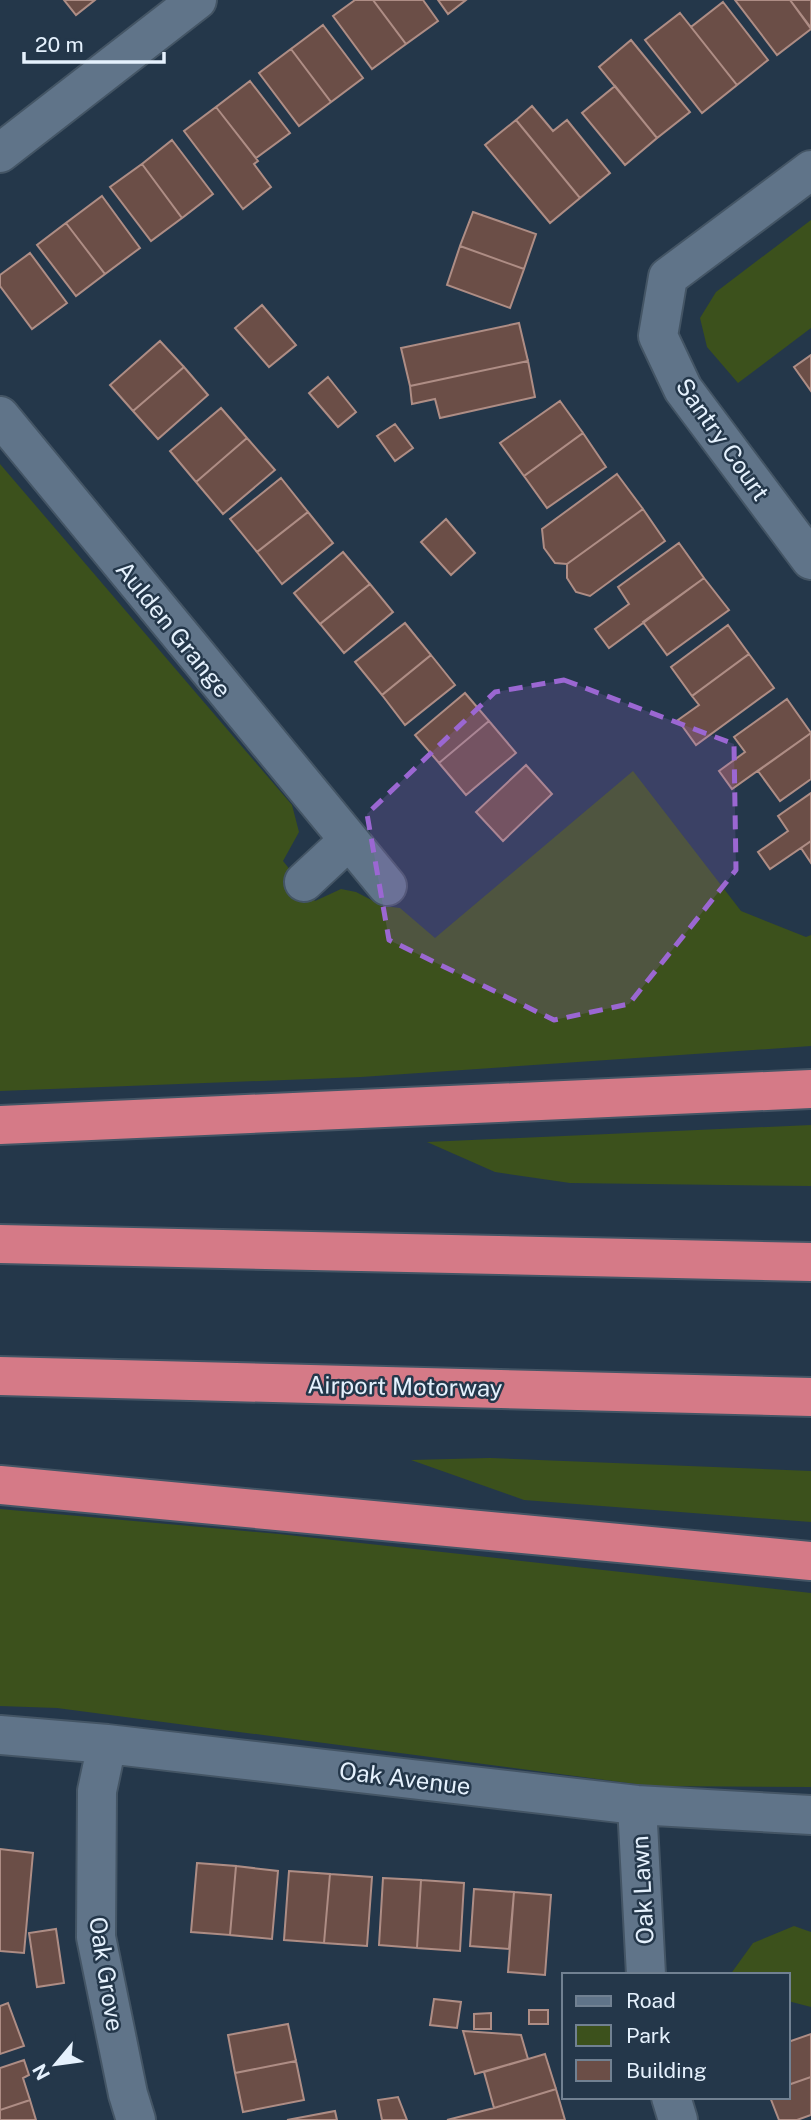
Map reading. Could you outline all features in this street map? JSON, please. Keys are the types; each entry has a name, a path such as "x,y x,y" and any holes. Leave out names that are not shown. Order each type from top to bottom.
{"highway":[{"path":"0,1125 811,1089"},
{"path":"0,1244 811,1262"},
{"name":"Airport Motorway","path":"0,1376 811,1397"},
{"path":"0,1485 811,1561"}],"street":[{"path":"0,153 197,0"},
{"name":"Santry Court","path":"811,170 668,277 658,336 683,389 811,560"},
{"name":"Aulden Grange","path":"0,416 387,886"},
{"path":"304,882 348,841"},
{"name":"Oak Avenue","path":"0,1735 107,1744 637,1805 811,1815"},
{"name":"Oak Grove","path":"107,1744 97,1791 96,1937 128,2094 136,2120"},
{"name":"Oak Lawn","path":"637,1805 646,1973"},
{"path":"672,2099 678,2120"}],"highlighted area":[{"path":"564,680 734,744 736,870 629,1004 554,1020 389,940 367,814 495,692"}],"green space":[{"path":"811,220 811,328 738,383 707,347 700,318 716,292"},
{"path":"0,464 292,805 299,832 283,861 315,901 341,889 356,892 383,906 400,908 435,938 633,771 741,911 806,937 811,935 811,1046 361,1077 0,1091"},
{"path":"811,1125 811,1186 570,1183 495,1172 427,1142"},
{"path":"490,1458 811,1471 811,1522 524,1500 411,1460"},
{"path":"0,1509 279,1534 811,1593 811,1787 651,1786 57,1708 0,1706"},
{"path":"794,1926 811,1932 811,2007 790,2002 790,1973 731,1973 753,1943"}],"building":[{"path":"64,0 95,0 76,15"},
{"path":"355,0 373,0 406,44 372,69 333,16"},
{"path":"373,0 423,0 438,21 406,44"},
{"path":"438,0 466,0 448,14"},
{"path":"735,0 790,0 811,29 777,55"},
{"path":"790,0 811,0 811,28"},
{"path":"723,2 768,60 737,85 691,27"},
{"path":"680,13 737,85 702,113 645,40"},
{"path":"323,25 363,78 331,102 291,49"},
{"path":"631,40 690,112 657,138 599,67"},
{"path":"291,49 331,102 299,126 259,73"},
{"path":"250,81 290,133 256,158 216,107"},
{"path":"615,86 657,138 625,165 582,113"},
{"path":"532,106 553,131 567,120 610,173 580,198 516,120"},
{"path":"216,107 258,161 254,164 271,187 243,209 184,131"},
{"path":"516,120 580,198 550,223 485,145"},
{"path":"172,140 213,194 182,218 142,164"},
{"path":"142,164 182,218 151,241 110,187"},
{"path":"102,196 140,248 105,274 66,223"},
{"path":"473,212 536,234 524,269 460,246"},
{"path":"66,223 105,274 76,296 37,245"},
{"path":"460,246 524,269 510,308 447,285"},
{"path":"30,253 67,303 32,329 0,286 0,275"},
{"path":"262,305 296,345 269,367 235,328"},
{"path":"519,323 528,361 410,386 401,348"},
{"path":"160,341 184,367 133,411 110,385"},
{"path":"811,355 811,391 794,367"},
{"path":"528,361 535,397 440,418 435,399 412,404 410,386"},
{"path":"184,367 208,395 158,439 133,411"},
{"path":"328,377 356,412 338,427 309,393"},
{"path":"560,401 583,433 524,476 500,443"},
{"path":"221,408 247,438 196,482 170,451"},
{"path":"395,424 413,448 395,461 377,436"},
{"path":"583,433 606,467 547,508 524,476"},
{"path":"247,438 275,470 223,514 196,482"},
{"path":"617,474 643,509 567,564 555,563 544,548 542,529"},
{"path":"281,478 308,512 257,552 230,519"},
{"path":"643,509 665,541 590,596 576,592 567,578 567,564"},
{"path":"308,512 333,543 282,584 257,552"},
{"path":"446,519 475,553 451,575 421,542"},
{"path":"679,543 704,578 609,648 595,629 629,604 618,587"},
{"path":"343,552 370,584 320,624 294,593"},
{"path":"704,578 729,610 667,655 643,622"},
{"path":"370,584 393,612 344,653 320,624"},
{"path":"405,623 431,655 382,695 355,662"},
{"path":"728,625 749,654 692,696 671,667"},
{"path":"749,654 774,688 696,745 678,720 699,705 692,696"},
{"path":"431,655 455,685 405,725 382,695"},
{"path":"465,693 489,721 439,763 415,735"},
{"path":"787,699 811,733 732,789 719,771 745,752 734,737"},
{"path":"489,721 516,753 466,795 439,763"},
{"path":"811,733 811,779 780,801 758,771"},
{"path":"526,765 552,794 503,841 476,812"},
{"path":"811,793 811,841 770,869 758,852 788,831 778,816"},
{"path":"811,841 811,863 801,848"},
{"path":"0,1849 33,1853 24,1953 0,1951"},
{"path":"197,1863 236,1866 230,1935 191,1932"},
{"path":"236,1866 278,1871 272,1939 230,1935"},
{"path":"289,1871 330,1874 324,1943 284,1940"},
{"path":"330,1874 372,1877 367,1946 324,1943"},
{"path":"383,1878 421,1880 417,1948 379,1945"},
{"path":"421,1880 464,1883 460,1951 417,1948"},
{"path":"474,1889 514,1892 509,1949 470,1946"},
{"path":"514,1892 551,1895 545,1975 508,1972"},
{"path":"56,1929 64,1983 37,1987 29,1933"},
{"path":"434,1999 461,2002 457,2028 430,2025"},
{"path":"8,2003 24,2046 0,2054 0,2006"},
{"path":"529,2010 548,2010 548,2024 529,2024"},
{"path":"491,2013 491,2029 474,2029 474,2014"},
{"path":"288,2024 296,2061 235,2073 228,2035"},
{"path":"463,2031 521,2035 528,2059 475,2074"},
{"path":"811,2034 811,2077 790,2084 790,2041"},
{"path":"545,2054 556,2089 494,2108 484,2072"},
{"path":"24,2060 29,2075 23,2078 30,2100 0,2110 0,2068"},
{"path":"296,2061 304,2100 243,2112 235,2073"},
{"path":"811,2077 811,2115 797,2120 779,2120 771,2099 790,2099 790,2084"},
{"path":"556,2089 565,2120 447,2120 494,2108"},
{"path":"398,2097 407,2120 382,2120 378,2100"},
{"path":"30,2100 36,2120 0,2120 0,2110"},
{"path":"335,2111 337,2120 287,2120"}]}
